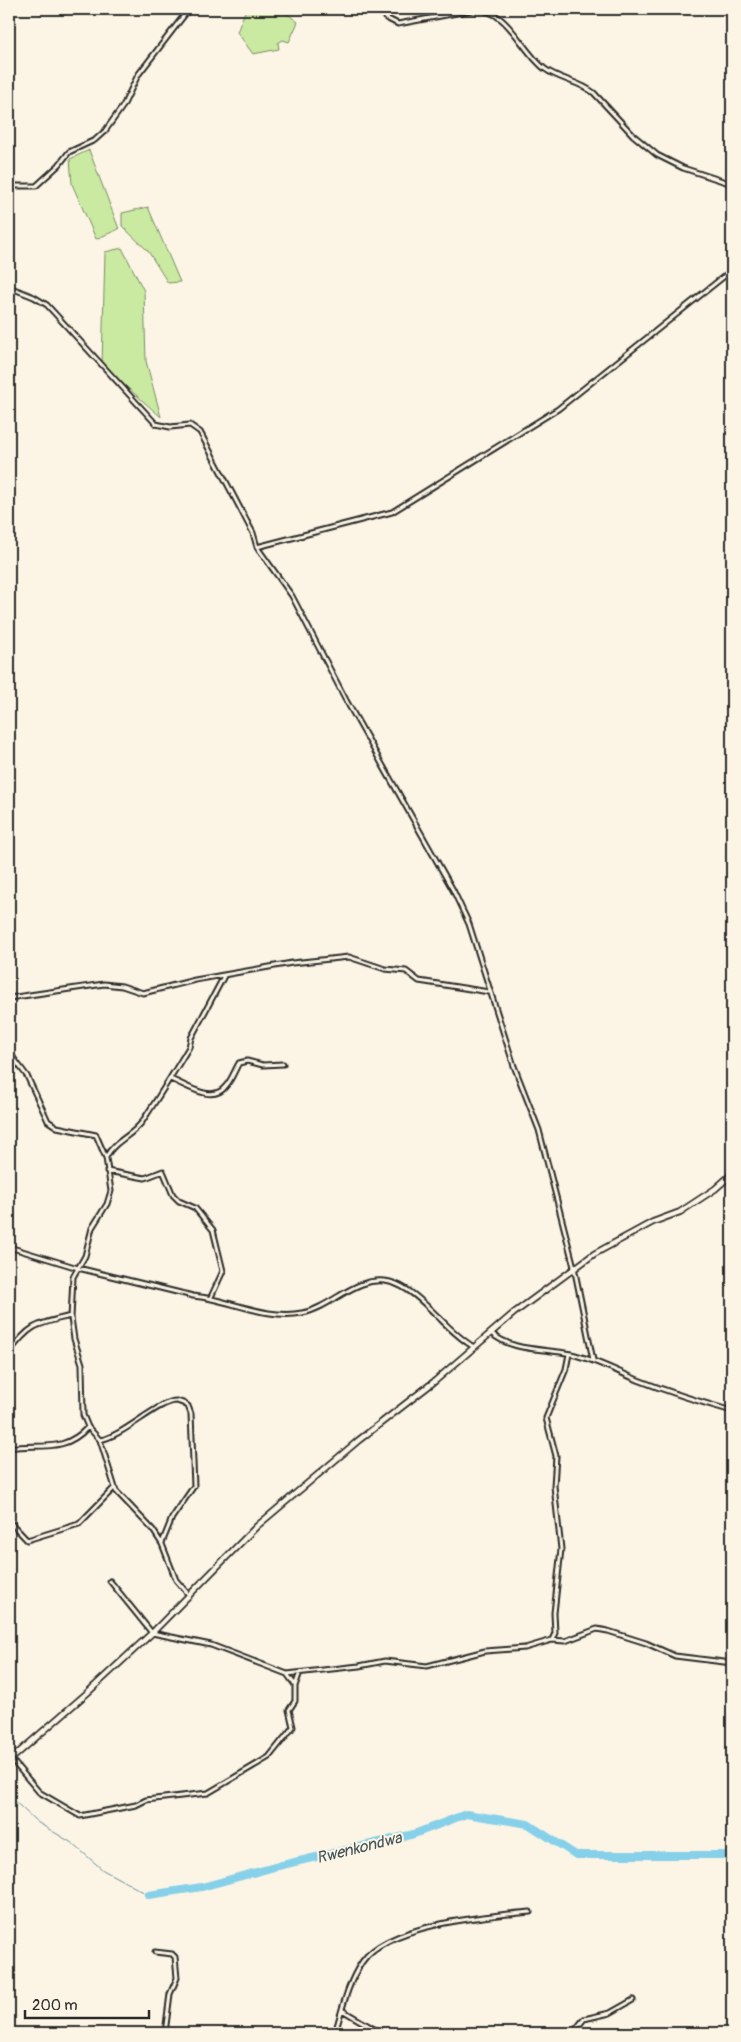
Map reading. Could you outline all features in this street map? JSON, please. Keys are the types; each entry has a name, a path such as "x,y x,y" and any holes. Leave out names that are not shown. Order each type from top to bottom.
{"street":[{"path":"9,186 36,186 59,165 69,152 95,140 105,131 123,106 138,75 189,9"},
{"path":"380,9 386,18 398,24 472,10 484,9 492,12 501,19 544,68 585,86 650,150 675,165 732,184"},
{"path":"257,547 392,512 558,409 732,270"},
{"path":"9,287 34,297 47,305 156,424 162,427 190,425 196,427 253,533 257,547 292,596 347,702 453,890 469,924 481,958 489,992 495,1003 519,1081 539,1130 574,1266 593,1360"},
{"path":"9,998 104,984 122,986 143,992 292,963 349,957 385,969 406,972 419,981 489,992"},
{"path":"106,1158 115,1144 141,1122 170,1079 189,1047 225,975"},
{"path":"9,1052 27,1076 48,1121 57,1127 96,1135 106,1158 110,1191 109,1198 92,1228 85,1256 73,1277 71,1316 73,1333 82,1364 82,1411 88,1427 100,1440 114,1488 149,1525 162,1544 176,1580 190,1596"},
{"path":"170,1079 204,1093 216,1094 225,1088 239,1063 247,1061 263,1065 283,1064"},
{"path":"107,1171 145,1178 163,1170 179,1201 195,1208 210,1224 223,1270 211,1297"},
{"path":"300,1674 295,1686 295,1701 289,1710 292,1729 275,1751 208,1793 146,1800 136,1806 80,1816 39,1792 10,1760 152,1633 257,1526 491,1333 574,1266 631,1233 686,1208 715,1189 732,1174"},
{"path":"9,1247 78,1268 193,1296 211,1297 222,1302 291,1315 307,1312 364,1284 378,1281 391,1282 409,1292 452,1332 474,1347"},
{"path":"9,1353 28,1330 39,1324 71,1316"},
{"path":"491,1333 499,1340 514,1345 570,1354 593,1360 670,1391 732,1411"},
{"path":"552,1640 555,1632 554,1613 561,1549 554,1486 556,1456 546,1418 566,1369 570,1354"},
{"path":"100,1440 115,1437 167,1404 177,1402 188,1406 191,1414 194,1486 172,1518 162,1544"},
{"path":"9,1448 28,1445 46,1448 62,1444 77,1438 88,1427"},
{"path":"9,1521 27,1540 70,1528 82,1522 114,1488"},
{"path":"110,1581 152,1633 211,1645 287,1674 300,1674 385,1661 427,1666 478,1653 525,1648 552,1640 565,1641 591,1631 603,1630 646,1643 675,1656 732,1663"},
{"path":"287,1674 295,1686"},
{"path":"336,2033 342,2010 361,1962 374,1949 412,1931 444,1923 530,1912"},
{"path":"155,1952 172,1954 175,1957 177,1978 170,1994 164,2033"},
{"path":"573,2033 584,2018 610,2013 633,2000"},
{"path":"342,2010 380,2033"}],"green space":[{"path":"246,9 281,9 298,22 289,42 283,40 278,43 279,49 253,54 237,32"},
{"path":"89,150 119,229 96,239 72,184 70,159"},
{"path":"148,207 180,282 168,283 148,251 122,226 122,213"},
{"path":"122,248 144,291 146,361 161,417 102,365 105,252"}],"waterway":[{"name":"Rwenkondwa","path":"9,1796 37,1822 72,1843 103,1870 149,1895"},
{"name":"Rwenkondwa","path":"149,1895 202,1887 278,1866 414,1834 466,1814 528,1824 576,1855 732,1855"}]}
